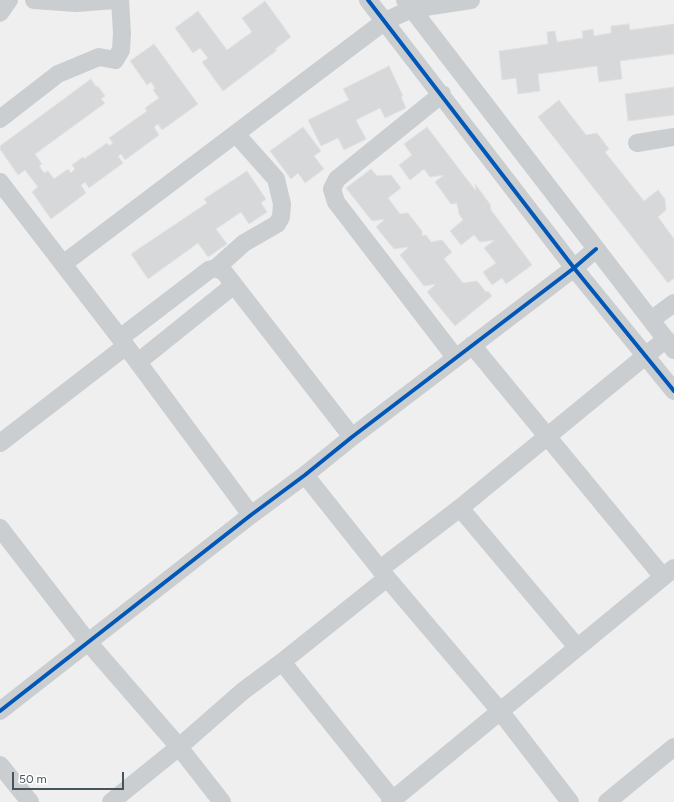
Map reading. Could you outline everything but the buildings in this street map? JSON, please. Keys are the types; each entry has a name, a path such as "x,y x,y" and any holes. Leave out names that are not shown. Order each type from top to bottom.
{"street":[{"path":"0,13 9,0"},
{"path":"34,0 76,3 115,0"},
{"path":"0,119 58,74 99,57 115,60 121,50 122,33 120,0"},
{"path":"368,0 442,94 574,268 674,391"},
{"path":"63,264 408,4 471,0"},
{"path":"110,802 179,747 243,691 282,662 460,508 646,356 670,345 408,4"},
{"path":"442,94 337,179 332,189 336,202 455,357"},
{"path":"0,442 209,270 216,268 244,243 276,224 281,217 282,204 276,179 236,134"},
{"path":"637,143 674,137"},
{"path":"0,182 123,342 251,515"},
{"path":"0,711 455,357 574,268 596,249"},
{"path":"216,268 224,272 352,437"},
{"path":"138,362 234,286"},
{"path":"651,320 674,303"},
{"path":"282,662 391,801 669,572 548,436 472,345"},
{"path":"305,475 383,574 500,711 570,802"},
{"path":"460,508 577,647"},
{"path":"0,528 6,547 179,747 222,802"},
{"path":"607,802 674,747"},
{"path":"0,765 30,802"}],"cycle path":[{"path":"368,0 574,268 674,391"},
{"path":"0,711 352,437 574,268 596,249"}]}
